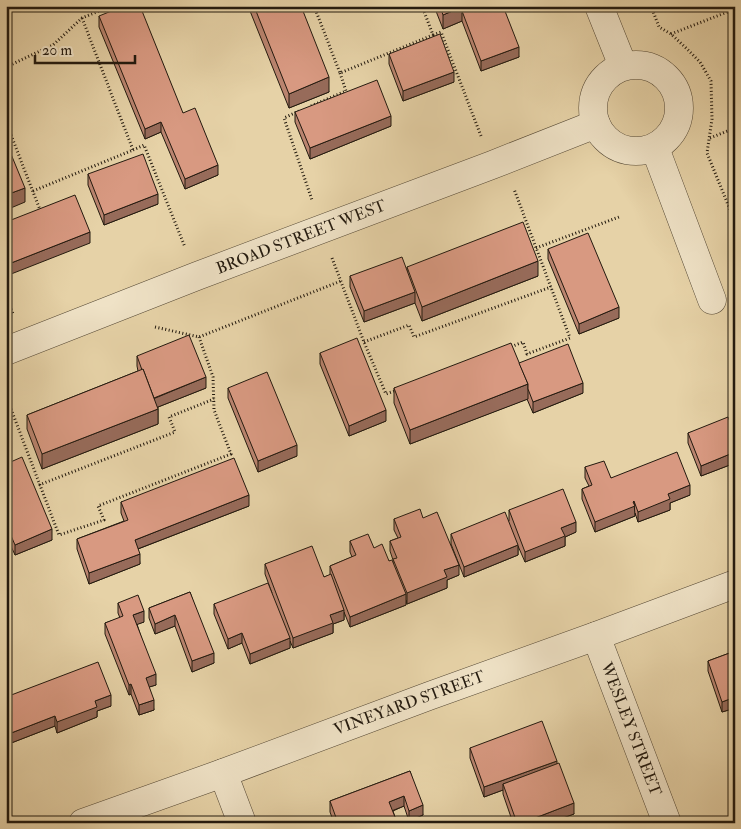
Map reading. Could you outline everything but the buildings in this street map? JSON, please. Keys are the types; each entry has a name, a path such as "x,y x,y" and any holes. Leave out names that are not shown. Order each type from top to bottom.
{"street":[{"path":"599,6 623,66"},
{"path":"637,64 651,67 663,74 672,85 678,98 679,112 675,126 655,148 628,150 614,145 604,136 596,124 593,110 594,96 601,83 610,73 623,66 637,64"},
{"name":"BROAD STREET WEST","path":"6,351 596,124"},
{"path":"655,148 712,300"},
{"name":"VINEYARD STREET","path":"84,823 735,584"},
{"name":"WESLEY STREET","path":"596,636 667,823"},
{"path":"223,773 242,823"}],"path":[{"path":"92,6 95,13"},
{"path":"6,67 52,45 82,18 111,6"},
{"path":"310,106 346,91 314,6"},
{"path":"422,6 434,36"},
{"path":"651,6 659,27 671,34 700,62 712,81 712,119 707,153 735,222"},
{"path":"671,34 735,9"},
{"path":"82,18 134,150"},
{"path":"340,72 441,32 492,165 514,189 570,338 527,354 523,342 505,349"},
{"path":"302,110 284,118 341,281 386,394 404,387"},
{"path":"6,122 40,210 32,213"},
{"path":"709,138 735,128"},
{"path":"33,191 134,150 144,144 197,276"},
{"path":"536,248 619,217"},
{"path":"154,327 199,337 341,281"},
{"path":"364,342 409,325 414,337 551,287"},
{"path":"6,397 59,535 104,520 98,506 231,454 214,410 213,377 199,337"},
{"path":"40,485 175,432 169,417 214,399"},
{"path":"6,411 11,409"}]}
